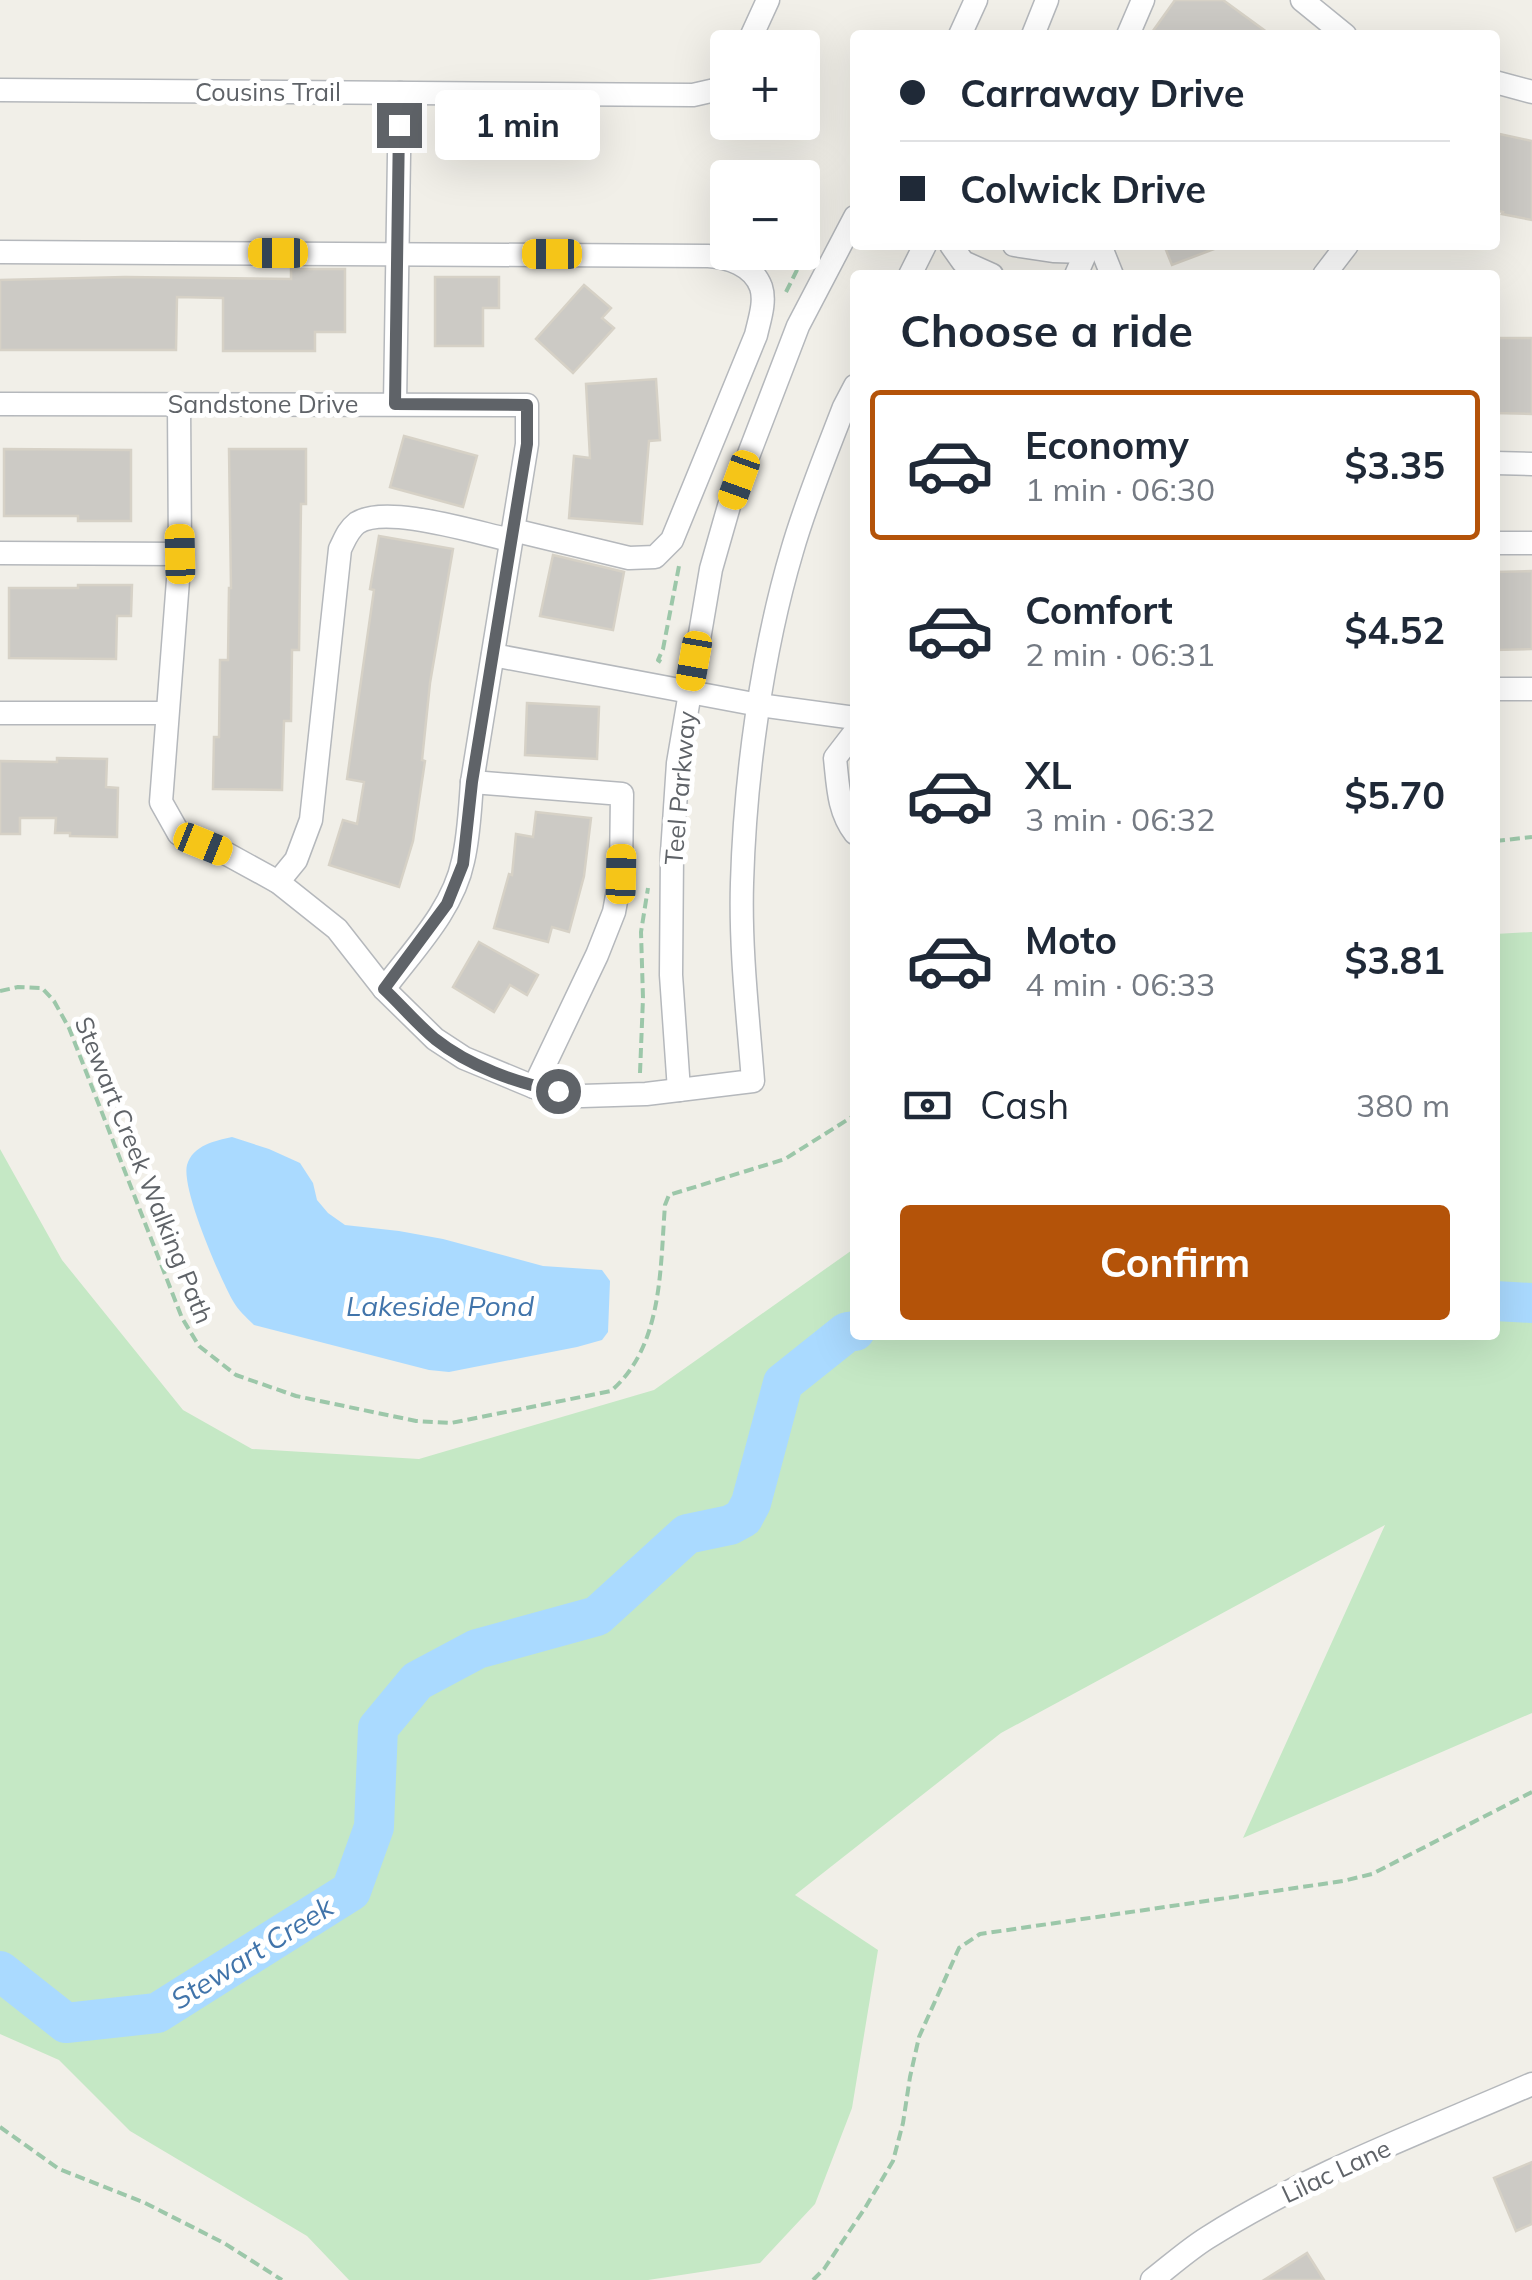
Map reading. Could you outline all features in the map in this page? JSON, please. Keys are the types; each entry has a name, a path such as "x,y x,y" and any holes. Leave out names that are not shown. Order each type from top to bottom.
{"street":[{"path":"754,30 768,0"},
{"path":"962,30 976,0"},
{"path":"1035,30 1048,0"},
{"path":"1130,30 1143,0"},
{"path":"1302,0 1339,30"},
{"path":"1500,83 1532,92"},
{"name":"Cousins Trail","path":"0,90 693,95 710,89"},
{"path":"395,404 400,93"},
{"name":"Teel Parkway","path":"679,1090 671,975 672,852 678,764 711,569 729,506 798,326 850,227"},
{"path":"954,250 962,262 980,270"},
{"path":"1093,250 1108,270"},
{"path":"1328,270 1343,250"},
{"path":"0,252 727,257 747,269 761,286 762,308 756,336 672,540 656,557 628,558 400,516 360,521 348,532 340,549 311,820 296,860 278,882"},
{"path":"179,404 180,554 161,802 179,834 278,882 337,929 384,989 435,1039 464,1058 534,1087 582,1096 614,1096 753,1081 742,886 745,814 759,706 792,550 850,396"},
{"name":"Sandstone Drive","path":"0,404 527,405 527,444 512,535"},
{"path":"1500,463 1532,464"},
{"path":"384,989 447,904 463,864 472,782 512,535"},
{"path":"1500,543 1532,542"},
{"path":"0,554 180,554"},
{"path":"493,655 759,706 850,717"},
{"path":"1500,689 1532,689"},
{"path":"0,713 167,713"},
{"path":"850,738 835,758 840,802 850,827"},
{"path":"472,782 622,794 621,874 614,912 534,1087"},
{"name":"Lilac Lane","path":"1152,2280 1202,2241 1252,2211 1327,2173 1532,2084"}],"path":[{"path":"1500,840 1532,837"},
{"name":"Stewart Creek Walking Path","path":"0,991 42,988 54,1001 182,1318 199,1346 236,1375 296,1396 416,1421 451,1423 612,1391 627,1378 652,1327 668,1195 785,1159 850,1118"},
{"path":"814,2280 893,2161 919,2038 959,1948 980,1934 1372,1874 1532,1792"},
{"path":"0,2127 59,2168 160,2210 224,2242 282,2280"}],"green space":[{"path":"1532,932 1532,1713 1243,1838 1385,1525 1001,1733 795,1895 878,1950 852,2108 815,2204 760,2263 648,2280 349,2280 307,2236 130,2131 59,2060 0,2034 0,1149 62,1260 183,1410 252,1449 419,1459 654,1390 850,1252 850,1340 1500,1340 1500,934"}],"water":[{"name":"Lakeside Pond","path":"232,1137 300,1163 313,1183 317,1200 345,1225 443,1239 543,1266 602,1270 610,1281 608,1332 602,1340 577,1347 449,1372 254,1325 235,1304 219,1273 195,1213 187,1177 187,1165 194,1153 205,1145"}],"building":[{"path":"1175,0 1223,0 1264,30 1154,30"},
{"path":"1500,134 1532,141 1532,220 1503,212"},
{"path":"1166,250 1211,250 1172,265"},
{"path":"291,269 345,269 345,332 315,332 315,351 223,351 223,298 177,297 176,350 0,350 0,280 291,279"},
{"path":"435,277 499,277 499,308 483,308 483,346 435,346"},
{"path":"584,285 611,308 602,318 614,328 573,373 536,339"},
{"path":"1500,338 1532,338 1532,414 1500,413"},
{"path":"656,379 660,440 649,441 642,524 569,518 574,456 590,458 586,384"},
{"path":"404,436 477,456 463,507 390,487"},
{"path":"4,449 131,450 131,521 4,516"},
{"path":"229,449 306,449 306,504 301,504 299,650 292,650 291,721 284,721 282,790 213,789 214,737 219,737 220,660 228,660"},
{"path":"379,536 453,549 430,683 422,760 425,761 413,841 399,887 329,865 343,820 357,824 364,782 347,779"},
{"path":"553,555 624,572 613,630 540,616"},
{"path":"1532,571 1532,649 1500,650 1500,572"},
{"path":"132,585 131,616 117,616 116,659 9,658 9,588"},
{"path":"527,703 599,707 597,759 525,755"},
{"path":"57,758 107,759 106,787 118,788 117,837 55,833 56,818 20,818 20,834 0,834 0,761 57,762"},
{"path":"536,812 591,818 584,876 569,932 552,927 548,942 494,928 509,874 512,875 516,834 533,837"},
{"path":"479,942 538,975 527,995 510,985 494,1012 453,987"},
{"path":"1532,2162 1532,2224 1516,2231 1494,2178"},
{"path":"1307,2253 1324,2280 1264,2280"}],"waterway":[{"name":"Stewart Creek","path":"1500,1301 1532,1303"},
{"name":"Stewart Creek","path":"0,1971 66,2023 157,2013 351,1891 374,1827 378,1728 417,1681 477,1649 597,1616 687,1534 730,1525 743,1518 751,1503 783,1383 850,1332"}],"route":[{"path":"399,125 395,404 527,405 527,444 472,782 463,864 447,904 384,989 435,1039 464,1058 534,1087 558,1091"}]}
